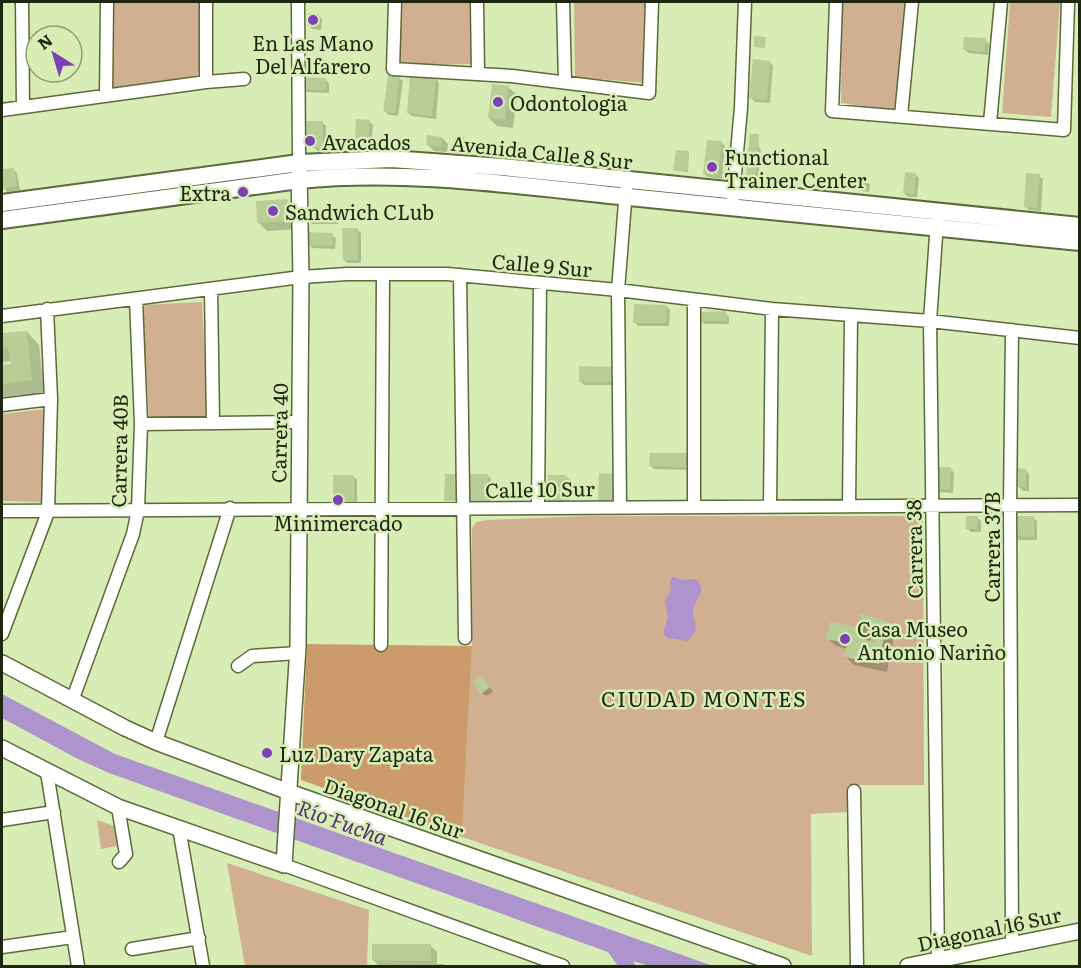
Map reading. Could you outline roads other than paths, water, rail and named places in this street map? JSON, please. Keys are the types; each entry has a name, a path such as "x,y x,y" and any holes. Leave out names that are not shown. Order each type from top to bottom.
{"main road":[{"name":"Avenida Calle 8 Sur","path":"2,220 299,171"},
{"name":"Avenida Calle 8 Sur","path":"2,203 299,171 359,176 626,188 938,220 1080,242"},
{"name":"Avenida Calle 8 Sur","path":"938,220 1080,226"}],"street":[{"path":"22,2 23,107"},
{"path":"106,96 107,2"},
{"path":"206,2 206,81"},
{"name":"Carrera 40","path":"284,865 298,653 301,276 298,2"},
{"path":"395,2 393,69 478,73 649,93 652,2"},
{"path":"477,2 478,73"},
{"path":"563,2 565,82"},
{"path":"733,199 741,108 745,2"},
{"path":"836,2 832,111 1064,130 1068,2"},
{"path":"901,116 912,2"},
{"path":"990,123 1001,2"},
{"path":"2,110 206,81 244,79"},
{"path":"620,507 618,290 626,188"},
{"name":"Carrera 38","path":"938,220 930,321 938,959"},
{"path":"381,645 383,273"},
{"name":"Calle 9 Sur","path":"2,316 301,276 383,273 460,275 618,290 772,309 930,321 1080,338"},
{"path":"460,275 465,638"},
{"path":"538,507 540,283"},
{"path":"211,289 213,423"},
{"name":"Carrera 40B","path":"72,701 133,534 138,510 141,424 136,299"},
{"path":"694,301 694,506"},
{"path":"2,634 48,512 51,399 47,309"},
{"path":"770,506 772,309"},
{"path":"849,506 851,316"},
{"name":"Carrera 37B","path":"1012,330 1010,505 1012,944"},
{"path":"2,405 51,399"},
{"path":"141,424 299,422"},
{"name":"Calle 10 Sur","path":"2,511 1080,504"},
{"path":"156,742 230,508"},
{"path":"238,666 252,656 298,653"},
{"name":"Diagonal 16 Sur","path":"2,663 125,728 289,798 783,966"},
{"path":"2,748 118,807 563,966"},
{"path":"47,772 78,966"},
{"path":"854,791 857,966"},
{"path":"118,807 126,854 119,862"},
{"path":"2,820 54,812"},
{"path":"179,828 200,938 203,966"},
{"name":"Diagonal 16 Sur","path":"908,966 1080,931"},
{"path":"2,946 74,937"},
{"path":"132,949 200,938"}],"place":[{"name":"En Las Mano Del Alfarero","path":"313,20"},
{"name":"Odontologia","path":"498,102"},
{"name":"Avacados","path":"310,141"},
{"name":"Functional Trainer Center","path":"712,167"},
{"name":"Extra","path":"243,192"},
{"name":"Sandwich CLub","path":"273,211"},
{"name":"Minimercado","path":"338,500"},
{"name":"Casa Museo Antonio Nariño","path":"845,639"},
{"name":"Luz Dary Zapata","path":"267,753"}],"district":[{"name":"CIUDAD MONTES","path":"704,697"}],"water label":[{"name":"Río Fucha","path":"343,821"}]}
